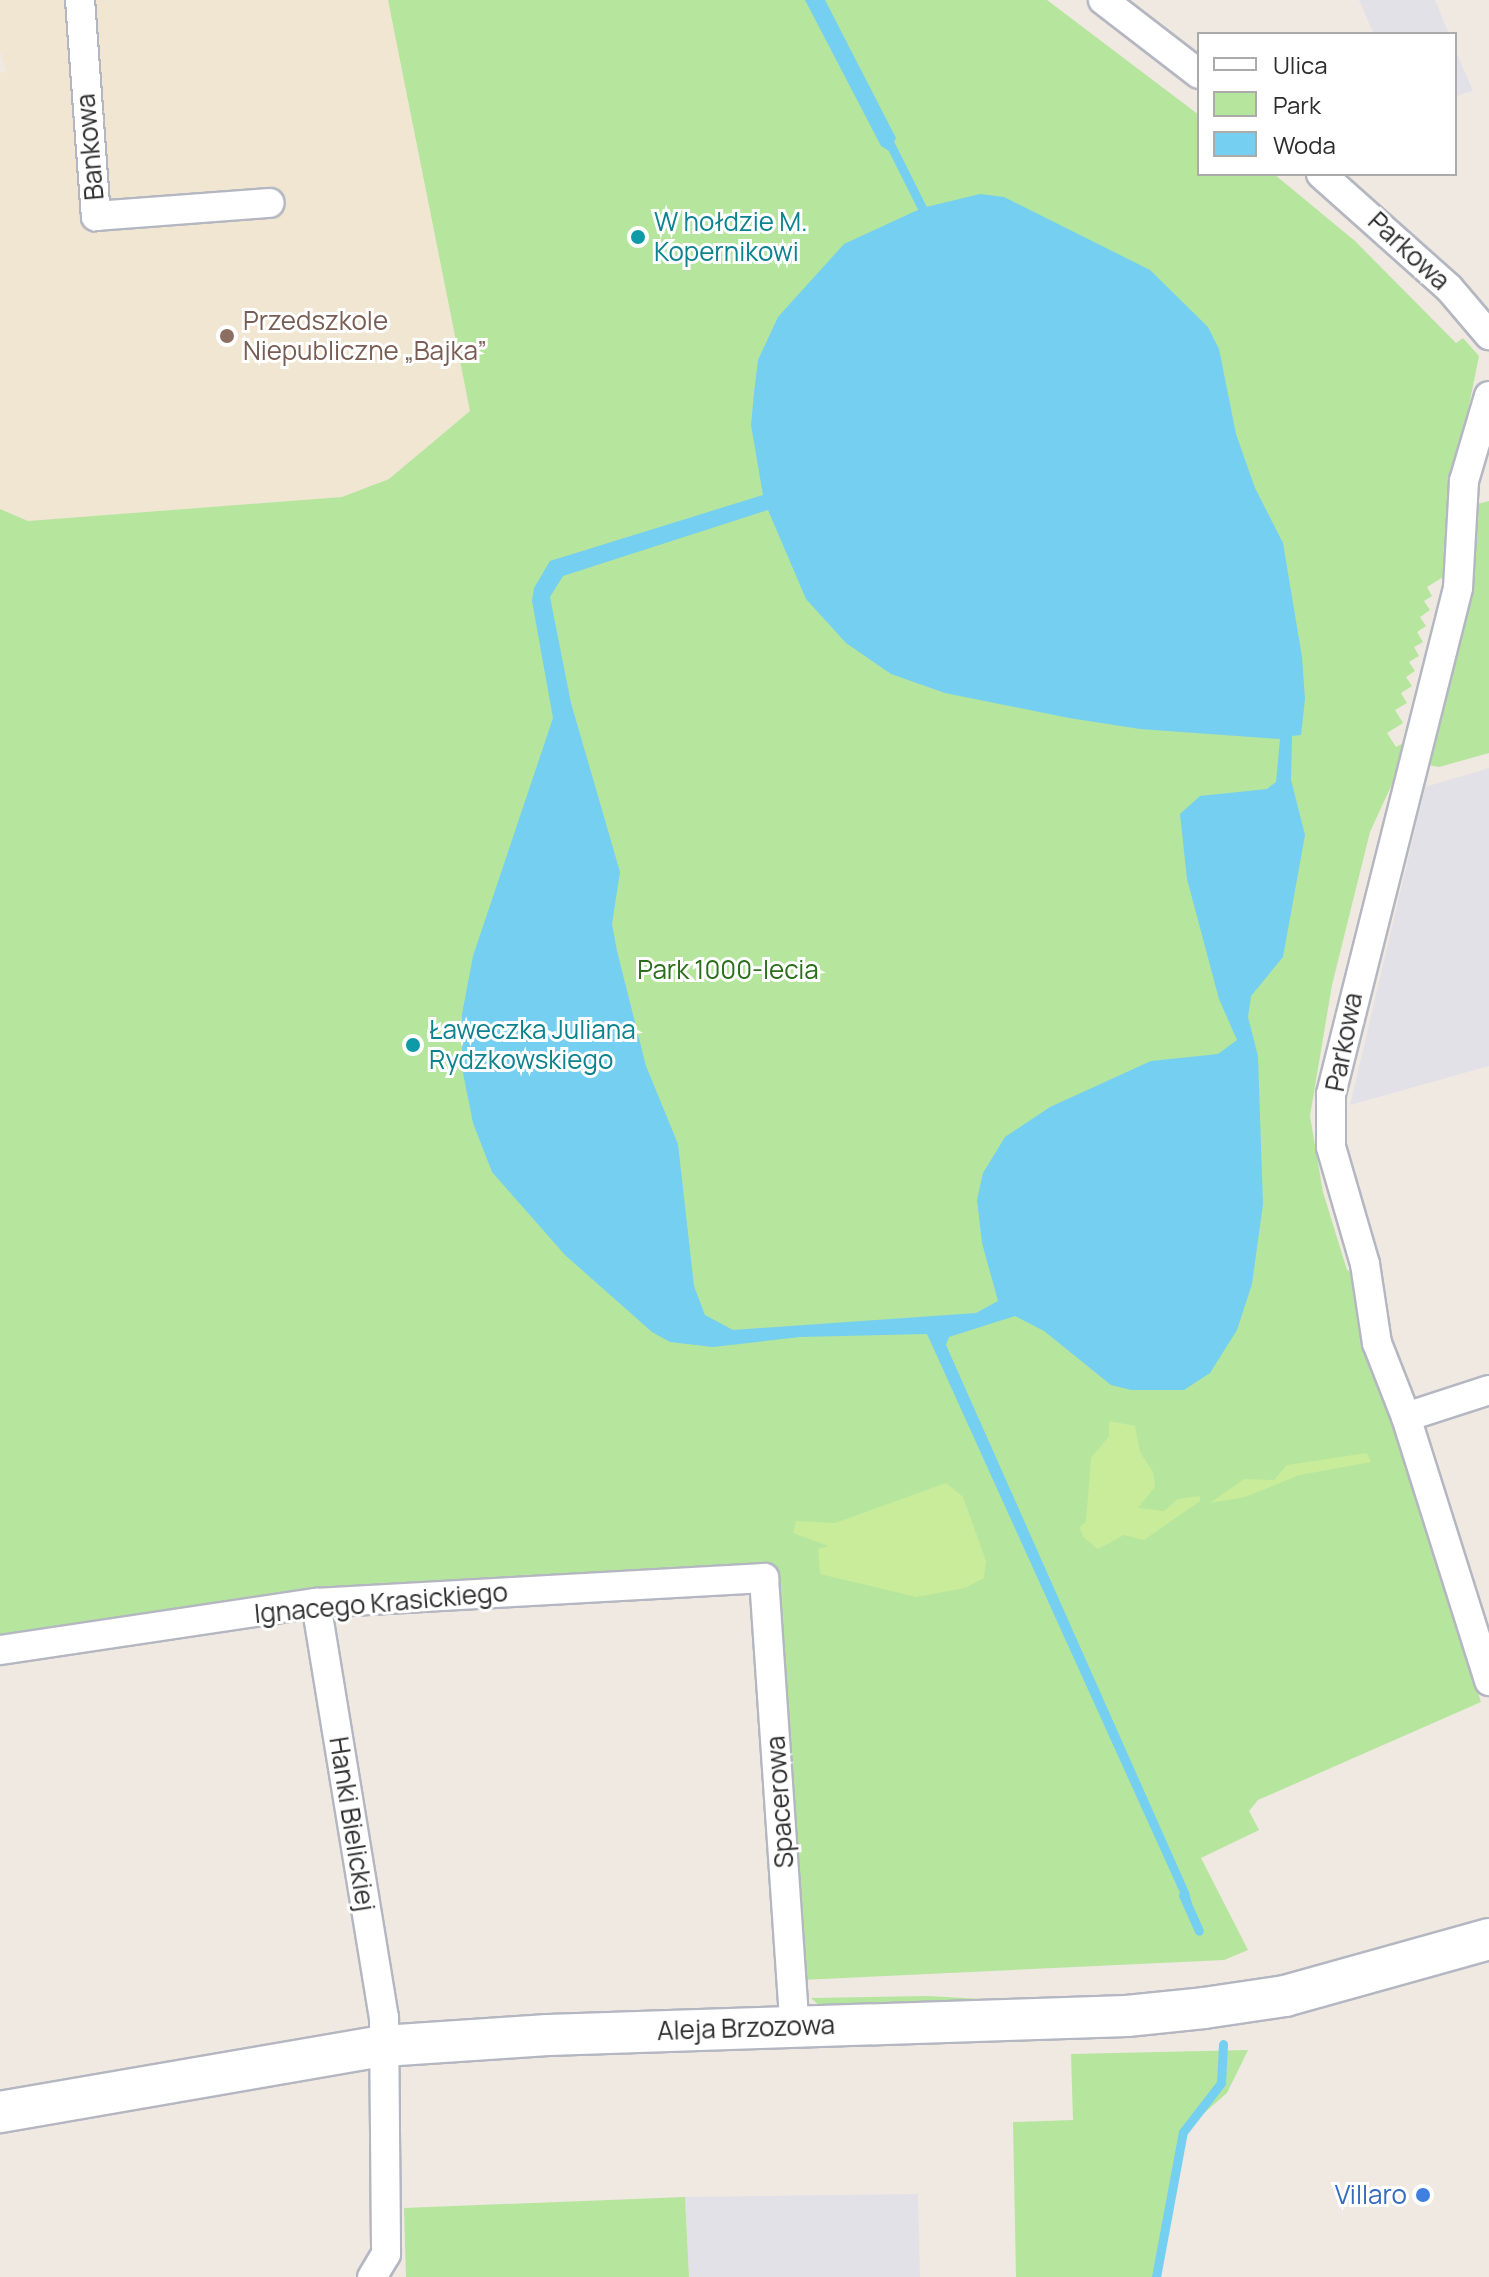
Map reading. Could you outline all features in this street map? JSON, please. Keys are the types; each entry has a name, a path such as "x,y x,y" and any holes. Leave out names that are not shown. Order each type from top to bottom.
{"street":[{"name":"Bankowa","path":"80,0 96,216 270,203"},
{"path":"1103,0 1197,72"},
{"name":"Parkowa","path":"1323,176 1449,288 1489,335"},
{"name":"Parkowa","path":"1489,396 1464,481 1458,588 1331,1094 1331,1147 1365,1264 1377,1343 1406,1417 1489,1681"},
{"path":"1406,1417 1489,1390"},
{"name":"Ignacego Krasickiego","path":"0,1650 316,1603 764,1578"},
{"name":"Spacerowa","path":"764,1578 795,2027"},
{"name":"Hanki Bielickiej","path":"316,1603 384,2017 386,2254 372,2277"},
{"name":"Aleja Brzozowa","path":"0,2112 383,2046 1127,2016 1204,2008 1300,1992 1489,1939"}],"shaded area":[{"name":"Przedszkole Niepubliczne „Bajka”","path":"0,0 388,0 471,410 389,479 342,497 28,521 0,509 0,73 7,72 0,51"},
{"path":"1359,0 1435,0 1448,32 1373,32"},
{"path":"1457,54 1473,91 1457,95"},
{"path":"1489,768 1489,1066 1350,1105 1425,787"},
{"path":"918,2194 920,2277 689,2277 685,2197"}],"green space":[{"name":"Park 1000-lecia","path":"388,0 1047,0 1197,113 1197,176 1276,176 1355,241 1456,343 1463,338 1479,356 1448,509 1453,571 1427,587 1432,596 1424,601 1430,610 1420,617 1426,626 1417,632 1423,642 1414,647 1419,656 1409,662 1415,671 1406,677 1412,686 1401,693 1407,703 1395,710 1403,723 1387,733 1396,747 1413,738 1370,832 1332,985 1310,1116 1323,1192 1347,1270 1360,1277 1382,1394 1481,1702 1258,1800 1249,1811 1259,1830 1201,1858 1248,1950 1224,1960 801,1980 775,1576 0,1636 0,509 28,521 342,497 389,479 470,411"},
{"path":"1489,501 1489,753 1439,767 1423,764 1473,505"},
{"path":"1109,1421 1135,1426 1140,1452 1153,1472 1155,1487 1138,1508 1164,1511 1178,1499 1200,1496 1200,1501 1144,1540 1124,1535 1098,1549 1083,1537 1080,1527 1086,1522 1091,1458 1109,1436"},
{"path":"1367,1453 1371,1462 1300,1475 1245,1497 1210,1503 1244,1479 1274,1480 1287,1465"},
{"path":"946,1483 963,1497 986,1561 984,1578 965,1588 916,1597 820,1574 818,1549 828,1546 793,1533 796,1521 835,1523"},
{"path":"928,1996 1035,2002 822,2008 811,1998"},
{"path":"1248,2050 1227,2093 1188,2127 1160,2277 1016,2277 1013,2122 1073,2120 1071,2054"},
{"path":"685,2197 689,2277 406,2277 404,2208"}],"water":[{"path":"805,0 825,0 896,138 889,151 881,146"},
{"path":"980,194 1004,197 1150,270 1208,327 1219,349 1236,434 1255,488 1283,543 1302,657 1305,699 1301,735 1292,736 1291,780 1305,835 1283,957 1251,996 1248,1017 1258,1056 1263,1204 1252,1284 1237,1330 1210,1373 1184,1390 1131,1390 1111,1385 1044,1331 1015,1316 949,1337 946,1345 1189,1892 1192,1904 1186,1906 927,1334 800,1337 713,1347 670,1342 652,1332 565,1255 492,1172 473,1123 462,1068 462,1014 473,956 553,718 532,601 534,588 550,561 763,495 751,425 758,360 778,317 844,244 922,208","holes":["768,510 806,599 846,643 891,674 945,693 1140,729 1280,739 1276,782 1267,789 1200,796 1180,814 1187,879 1219,999 1237,1040 1218,1054 1151,1061 1050,1107 1005,1137 983,1173 977,1200 982,1243 998,1301 976,1313 733,1330 705,1315 694,1286 678,1144 646,1066 617,951 612,924 620,872 571,703 550,597 563,576"]}],"waterway":[{"path":"887,138 922,208"},
{"path":"1183,1895 1199,1931"},
{"path":"1156,2277 1183,2132 1221,2083 1223,2044"}],"place":[{"name":"W hołdzie M. Kopernikowi","path":"638,237"},
{"name":"Przedszkole Niepubliczne „Bajka”","path":"227,336"},
{"name":"Ławeczka Juliana Rydzkowskiego","path":"413,1045"},
{"name":"Villaro","path":"1423,2195"}]}
